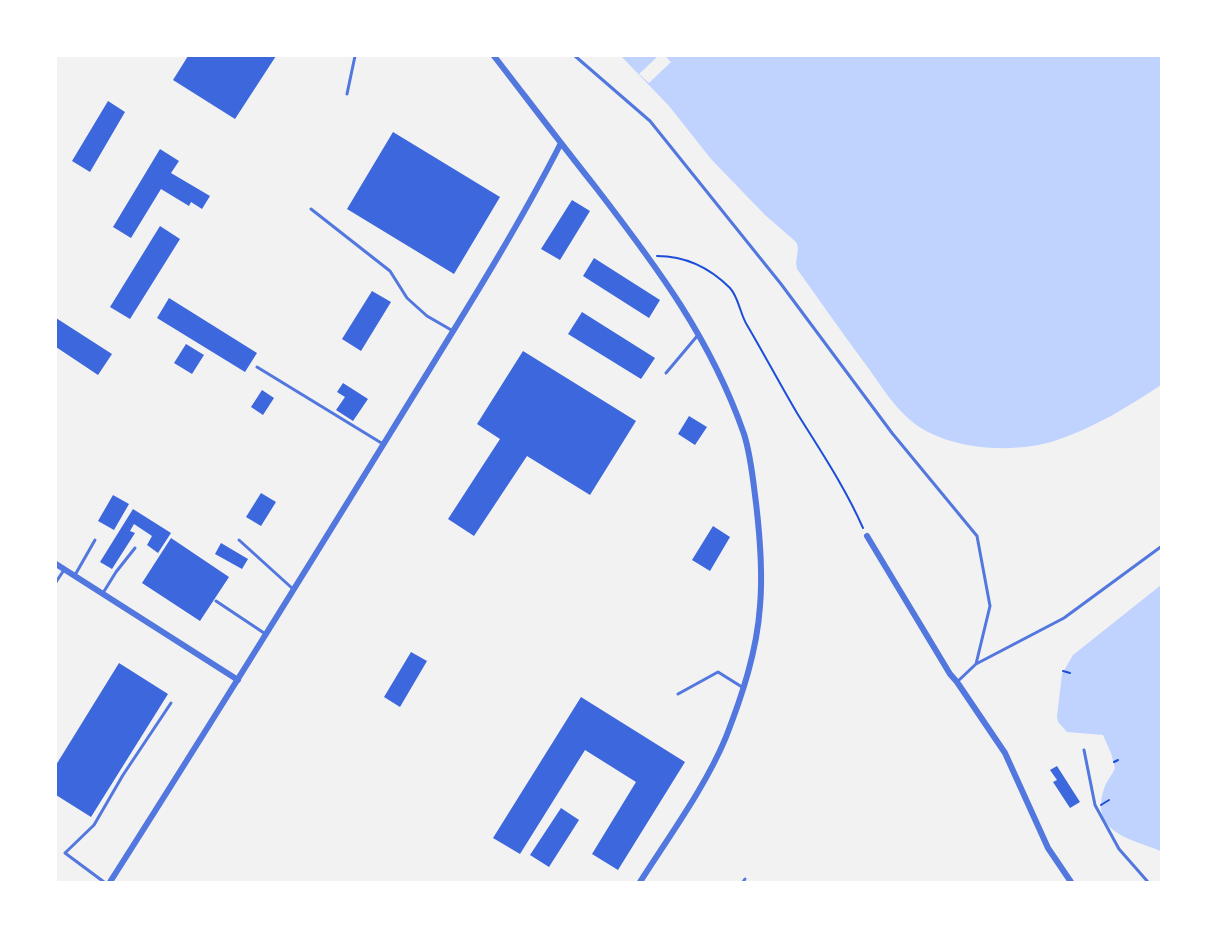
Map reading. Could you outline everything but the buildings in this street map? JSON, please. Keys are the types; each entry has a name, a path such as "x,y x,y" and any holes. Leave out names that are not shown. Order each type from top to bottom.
{"street":[{"path":"494,56 648,257 699,334 722,380 744,436 753,475 760,541 760,605 744,688 712,766 640,882"},
{"path":"110,882 238,680 453,331 534,196 561,143"},
{"path":"867,536 950,674 1005,753 1048,848 1071,882"},
{"path":"56,564 238,680"}],"lane":[{"path":"347,94 355,56"},
{"path":"575,56 650,121 781,284 892,433 977,536 990,606 976,664"},
{"path":"311,209 390,271 407,298 427,316 453,331"},
{"path":"666,373 699,334"},
{"path":"257,367 383,444"},
{"path":"74,576 95,540"},
{"path":"239,540 294,590"},
{"path":"957,682 976,664 1064,618 1161,546"},
{"path":"102,594 135,548"},
{"path":"56,582 64,570"},
{"path":"216,601 266,634"},
{"path":"678,694 718,672 744,688"},
{"path":"104,882 65,853 94,825 123,775 171,704"},
{"path":"1084,750 1095,806 1119,849 1148,882"}],"path":[{"path":"648,257 670,256 695,264 714,273 733,291 744,320 828,462 867,536"},
{"path":"1063,671 1070,673"},
{"path":"1101,805 1109,800"}],"water":[{"path":"621,56 1161,56 1161,385 1098,423 1040,445 980,447 940,437 923,429 903,414 892,402 797,269 796,242 765,215 711,159 669,106"},
{"path":"1161,585 1161,851 1126,838 1108,825 1102,816 1101,804 1105,786 1115,768 1103,735 1067,732 1058,722 1057,716 1062,674 1073,655"}],"pier":[{"path":"658,56 665,56 671,62 649,83 639,74"}]}
